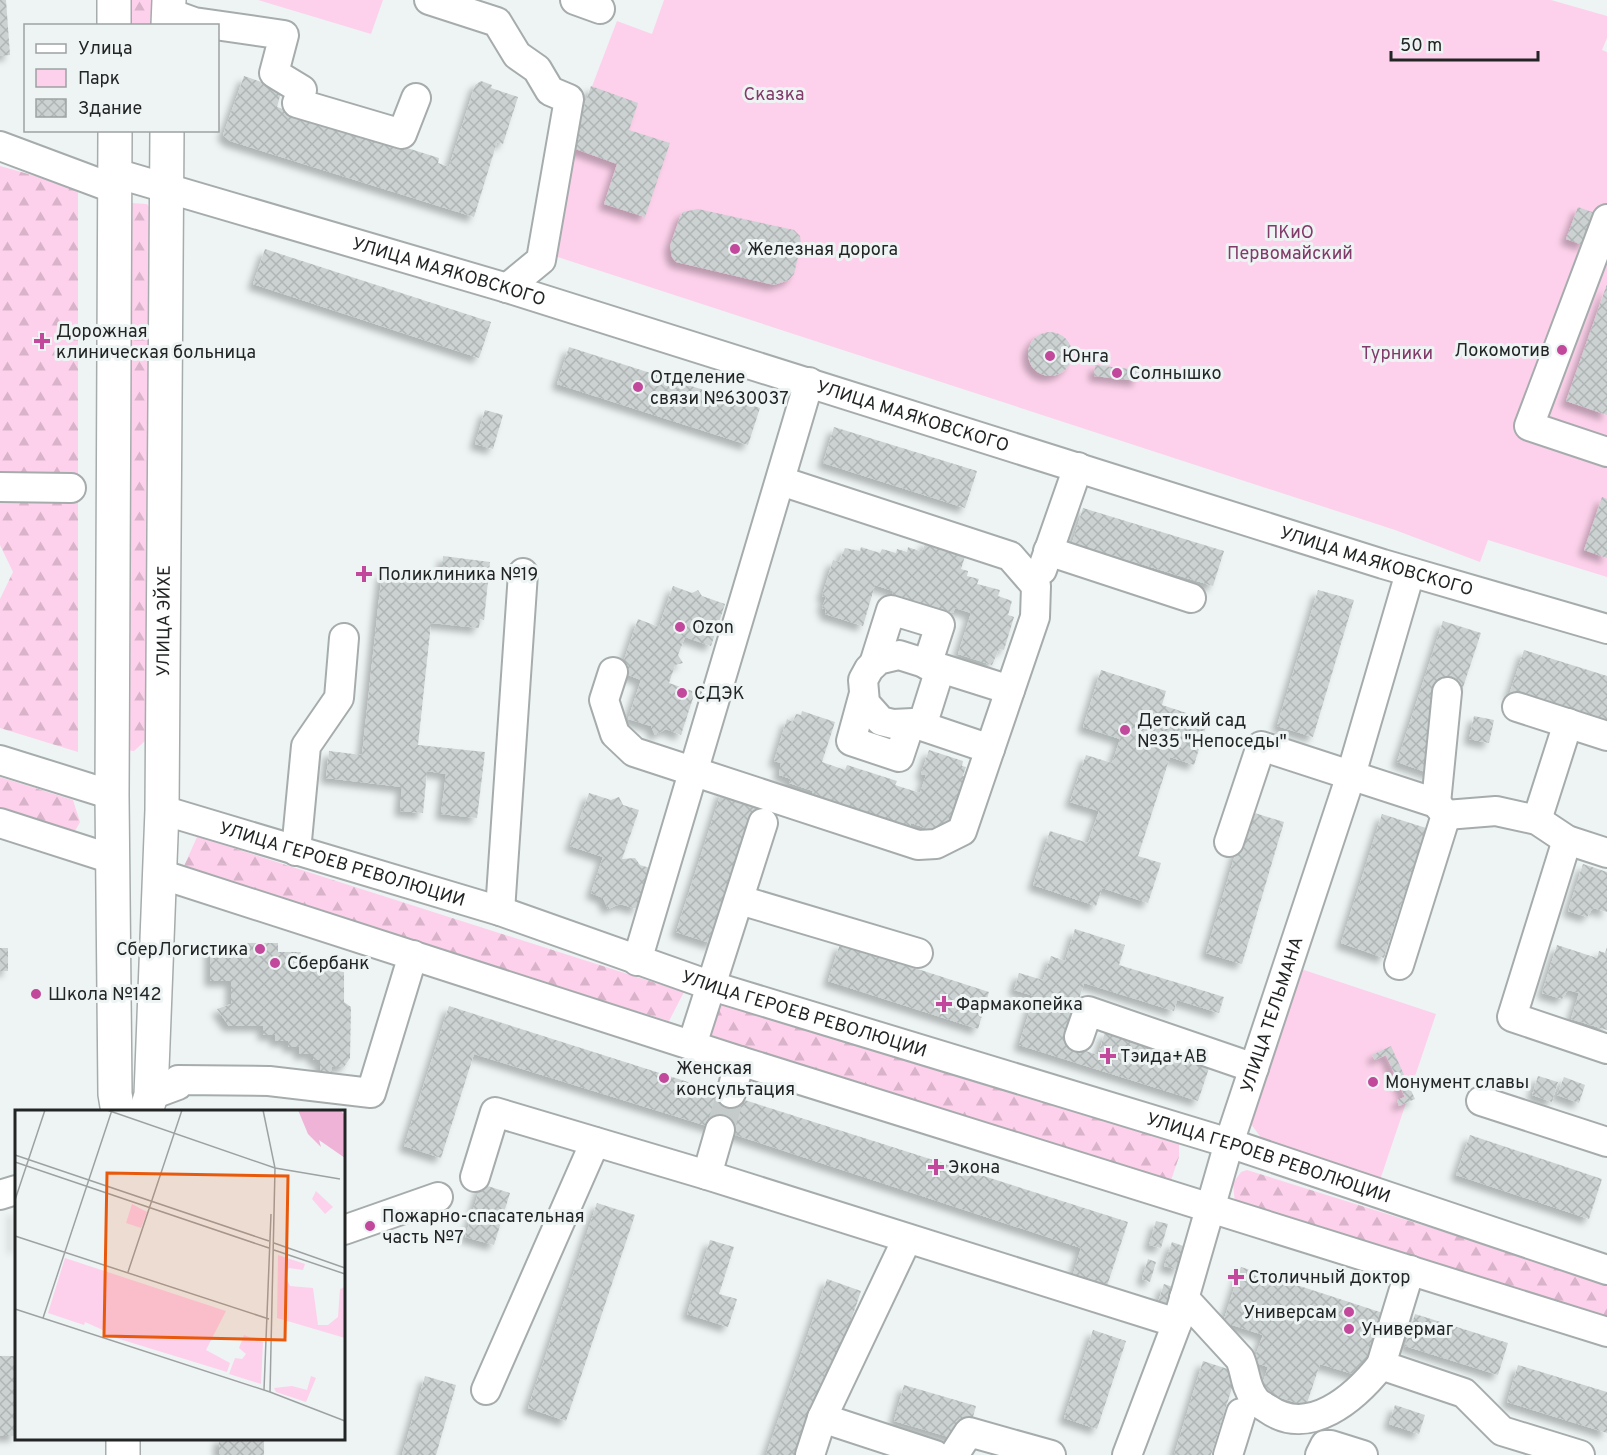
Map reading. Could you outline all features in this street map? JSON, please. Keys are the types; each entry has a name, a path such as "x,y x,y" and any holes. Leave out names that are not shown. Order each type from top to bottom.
{"main road":[{"path":"114,0 114,24"},
{"path":"115,132 111,795 115,1094 118,1110"},
{"name":"УЛИЦА ЭЙХЕ","path":"148,1103 162,810 168,132"},
{"name":"УЛИЦА ГЕРОЕВ РЕВОЛЮЦИИ","path":"111,795 162,810"},
{"path":"112,860 160,874"}],"street":[{"path":"429,0 500,11 513,50 537,69 550,91 569,99 542,260 507,288"},
{"path":"169,13 194,22 208,24"},
{"path":"219,26 284,35 274,73 302,90 297,103 402,134 416,98"},
{"name":"УЛИЦА МАЯКОВСКОГО","path":"0,146 115,181 167,186 507,288 1410,573 1607,629"},
{"path":"1607,219 1529,426 1607,452"},
{"path":"637,961 809,382"},
{"path":"612,672 604,700 615,734 634,752 918,845 936,844 962,831 990,748 994,720 1010,690 1035,617 1036,586 1078,467"},
{"path":"781,481 1010,556 1036,586"},
{"path":"0,488 71,488"},
{"path":"1048,551 1191,598"},
{"path":"500,911 523,573"},
{"name":"УЛИЦА ТЕЛЬМАНА","path":"1127,1455 1180,1311 1229,1143 1351,775 1410,573"},
{"path":"916,725 933,667 940,625 891,610 874,664 863,680 863,697 872,713 881,721 916,725 990,748"},
{"path":"296,851 306,746 339,698 344,638"},
{"path":"874,664 888,656 899,655 1010,690"},
{"path":"1399,965 1441,809 1448,692"},
{"path":"1516,707 1607,736"},
{"path":"1537,820 1568,723"},
{"path":"1229,842 1260,746 1351,775 1441,809 1496,811 1537,820 1567,840 1607,853"},
{"name":"УЛИЦА ГЕРОЕВ РЕВОЛЮЦИИ","path":"0,760 111,795"},
{"name":"УЛИЦА ГЕРОЕВ РЕВОЛЮЦИИ","path":"162,810 500,911 712,986 1229,1143 1607,1270"},
{"path":"0,823 112,860"},
{"path":"692,1045 763,823"},
{"path":"1567,840 1512,1017 1607,1048"},
{"path":"160,874 740,1061 1607,1332"},
{"path":"740,900 918,953"},
{"path":"148,1103 178,1085 178,1080 269,1081 371,1094 413,955"},
{"path":"1079,1037 1088,1011 1254,1068"},
{"path":"731,1093 740,1061"},
{"path":"1481,1101 1607,1142"},
{"path":"475,1178 495,1112 707,1175 908,1239 1180,1311 1240,1359 1246,1372 1245,1384 1255,1400 1281,1419 1306,1420 1330,1412 1359,1389 1381,1365 1410,1270"},
{"path":"707,1175 720,1130"},
{"path":"486,1390 595,1142"},
{"path":"0,1195 15,1190"},
{"path":"345,1230 438,1197"},
{"path":"810,1455 822,1418 908,1239"},
{"path":"1381,1365 1464,1393 1502,1431 1580,1455"},
{"path":"1228,1455 1241,1413"},
{"path":"822,1418 935,1455"},
{"path":"954,1455 969,1432 1051,1455"},
{"path":"1320,1455 1325,1445 1364,1455"}],"green space":[{"path":"125,0 158,0 157,24 124,24"},
{"path":"258,0 383,0 371,34"},
{"name":"ПКиО Первомайский","path":"664,0 1551,0 1607,16 1607,38 1602,50 1607,52 1607,577 1488,540 1480,562 1395,530 530,248 617,21 652,34"},
{"name":"Дорожная клиническая больница","path":"0,166 78,188 78,752 0,728 0,599 13,572 0,545"},
{"path":"131,203 147,204 156,217 145,741 134,751 122,750 120,209"},
{"path":"0,777 73,800 80,822 71,838 0,814"},
{"path":"197,837 684,992 669,1021 192,876 184,866"},
{"path":"1295,967 1436,1014 1380,1180 1262,1139 1245,1116"},
{"path":"722,1001 1179,1143 1179,1157 1169,1186 708,1040 714,1007"},
{"path":"1247,1170 1607,1283 1607,1326 1235,1204 1233,1183 1241,1172"}],"building":[{"path":"0,0 6,0 10,55 0,56"},
{"path":"244,76 282,89 277,107 439,158 438,163 449,167 475,85 481,81 492,85 491,88 518,97 503,144 497,142 474,217 230,141 223,135"},
{"path":"591,86 638,103 629,130 670,143 645,217 604,204 617,164 570,147"},
{"path":"1578,207 1595,213 1583,245 1566,239"},
{"name":"Железная дорога","path":"698,209 794,230 800,236 801,244 794,274 789,280 774,285 676,262 672,257 670,246 680,217 683,212"},
{"path":"265,249 491,322 479,358 253,284"},
{"path":"1607,284 1607,415 1566,401"},
{"name":"Юнга","path":"1050,332 1066,338 1072,354 1066,370 1050,376 1034,370 1028,354 1034,338"},
{"path":"569,347 760,408 748,445 557,384"},
{"name":"Солнышко","path":"1095,365 1139,370 1138,381 1094,376"},
{"path":"485,410 503,415 493,449 475,444"},
{"path":"834,427 977,471 965,508 823,463"},
{"path":"1602,497 1607,499 1607,558 1584,550"},
{"path":"1083,508 1224,551 1213,586 1072,543"},
{"path":"926,541 966,553 961,569 968,571 967,576 979,579 977,584 1000,590 998,596 1012,601 1008,615 1014,617 1004,650 999,649 992,665 958,654 971,613 955,608 953,613 892,594 893,591 875,585 863,626 825,614 826,609 822,608 826,597 822,596 833,560 839,562 845,548 860,551 861,547 880,553 882,549 896,553 897,549 907,552 908,547 922,552"},
{"path":"443,556 490,562 484,620 480,619 479,628 431,623 418,745 485,752 477,818 441,814 446,774 427,771 423,813 400,811 402,787 326,778 329,751 362,755 382,572 441,578"},
{"path":"673,586 692,593 698,590 702,596 725,604 711,646 685,637 678,655 683,663 675,665 669,683 695,692 681,735 666,729 655,735 651,726 628,719 641,680 620,672 638,619 659,627"},
{"path":"1318,590 1354,600 1313,737 1277,726"},
{"path":"1443,621 1481,633 1434,775 1397,762"},
{"path":"1524,650 1607,676 1607,727 1509,695"},
{"path":"1101,670 1166,691 1162,705 1208,720 1194,765 1170,757 1138,856 1161,863 1148,903 1102,888 1096,906 1033,885 1050,831 1088,843 1099,811 1070,802 1086,755 1112,763 1120,739 1083,727"},
{"path":"802,711 835,722 822,762 845,770 847,765 897,781 895,785 920,793 926,775 921,774 929,750 963,761 962,766 966,767 963,776 968,778 947,830 936,826 934,831 911,823 910,826 898,823 895,830 822,803 824,798 812,795 813,791 789,783 791,779 779,775 781,763 774,761 787,719 793,722 796,714 801,715"},
{"path":"1474,716 1494,720 1489,743 1469,739"},
{"path":"722,790 758,802 713,944 676,932"},
{"path":"589,793 611,800 619,797 623,805 639,810 622,859 635,858 640,865 650,868 637,909 620,904 608,909 603,898 591,893 603,857 570,846"},
{"path":"1248,811 1284,822 1242,964 1206,953"},
{"path":"1382,814 1426,828 1384,958 1341,943"},
{"path":"1583,864 1607,872 1607,912 1593,908 1587,917 1568,911"},
{"path":"1075,929 1125,945 1119,965 1224,997 1219,1013 1177,1000 1174,1011 1084,983 1065,1044 1098,1055 1105,1032 1210,1065 1198,1101 1019,1045 1034,996 1014,990 1019,973 1043,980 1051,956 1065,961"},
{"path":"210,943 278,943 278,952 301,952 301,959 326,959 326,967 344,967 344,1002 351,1007 350,1058 344,1067 332,1067 332,1073 320,1073 320,1060 313,1060 313,1054 299,1054 299,1047 288,1047 288,1041 275,1041 275,1035 263,1035 263,1026 229,1026 217,1009 231,1004 231,981 210,981"},
{"path":"840,944 989,992 978,1029 828,981"},
{"path":"1557,945 1597,958 1599,951 1605,953 1607,947 1607,1030 1571,1019 1579,993 1568,990 1562,999 1542,993"},
{"path":"0,948 8,948 8,971 0,971"},
{"path":"449,1006 1128,1222 1106,1289 1072,1278 1081,1248 720,1130 474,1054 441,1158 404,1146"},
{"path":"1391,1046 1415,1099 1399,1106 1397,1100 1405,1097 1386,1055 1375,1060 1372,1055"},
{"path":"1538,1076 1558,1082 1552,1102 1532,1095"},
{"path":"1564,1077 1585,1085 1579,1103 1557,1095"},
{"path":"1470,1135 1602,1179 1589,1219 1456,1175"},
{"path":"481,1184 510,1193 494,1245 465,1237"},
{"path":"597,1203 635,1215 566,1421 528,1408"},
{"path":"14,1210 15,1210 15,1248"},
{"path":"1156,1221 1168,1224 1161,1248 1149,1245"},
{"path":"710,1240 734,1247 719,1294 737,1299 728,1327 687,1314"},
{"path":"1172,1242 1186,1247 1178,1270 1164,1266"},
{"path":"1148,1259 1156,1262 1150,1282 1142,1279"},
{"path":"1241,1267 1386,1314 1366,1378 1320,1364 1306,1406 1260,1391 1268,1367 1253,1362 1263,1335 1223,1322"},
{"path":"827,1279 861,1291 805,1455 766,1455"},
{"path":"1164,1284 1173,1287 1164,1314 1155,1311"},
{"path":"1415,1314 1508,1343 1498,1375 1405,1346"},
{"path":"1093,1330 1126,1341 1097,1429 1064,1418"},
{"path":"0,1356 15,1356 15,1436 0,1436"},
{"path":"1203,1361 1237,1372 1211,1455 1174,1455"},
{"path":"1518,1365 1607,1392 1607,1433 1507,1402"},
{"path":"425,1376 456,1385 436,1455 402,1455"},
{"path":"904,1385 976,1406 966,1442 894,1421"},
{"path":"1395,1405 1425,1415 1419,1434 1389,1424"},
{"path":"219,1440 264,1440 264,1455 219,1455"}],"tunnel":[{"path":"720,1130 731,1093"}],"place":[{"name":"Железная дорога","path":"735,249"},
{"name":"Дорожная клиническая больница","path":"42,341"},
{"name":"Локомотив","path":"1562,350"},
{"name":"Юнга","path":"1050,356"},
{"name":"Солнышко","path":"1117,373"},
{"name":"Отделение связи №630037","path":"638,387"},
{"name":"Поликлиника №19","path":"364,574"},
{"name":"Ozon","path":"680,627"},
{"name":"СДЭК","path":"682,693"},
{"name":"Детский сад №35 \"Непоседы\"","path":"1125,730"},
{"name":"СберЛогистика","path":"260,949"},
{"name":"Сбербанк","path":"275,963"},
{"name":"Школа №142","path":"36,994"},
{"name":"Фармакопейка","path":"944,1004"},
{"name":"Тэида+АВ","path":"1108,1056"},
{"name":"Женская консультация","path":"664,1078"},
{"name":"Монумент славы","path":"1373,1082"},
{"name":"Экона","path":"936,1167"},
{"name":"Пожарно-спасательная часть №7","path":"370,1226"},
{"name":"Столичный доктор","path":"1236,1277"},
{"name":"Универсам","path":"1349,1312"},
{"name":"Универмаг","path":"1349,1329"}],"park label":[{"name":"Сказка","path":"774,94"},
{"name":"Турники","path":"1397,353"}]}
